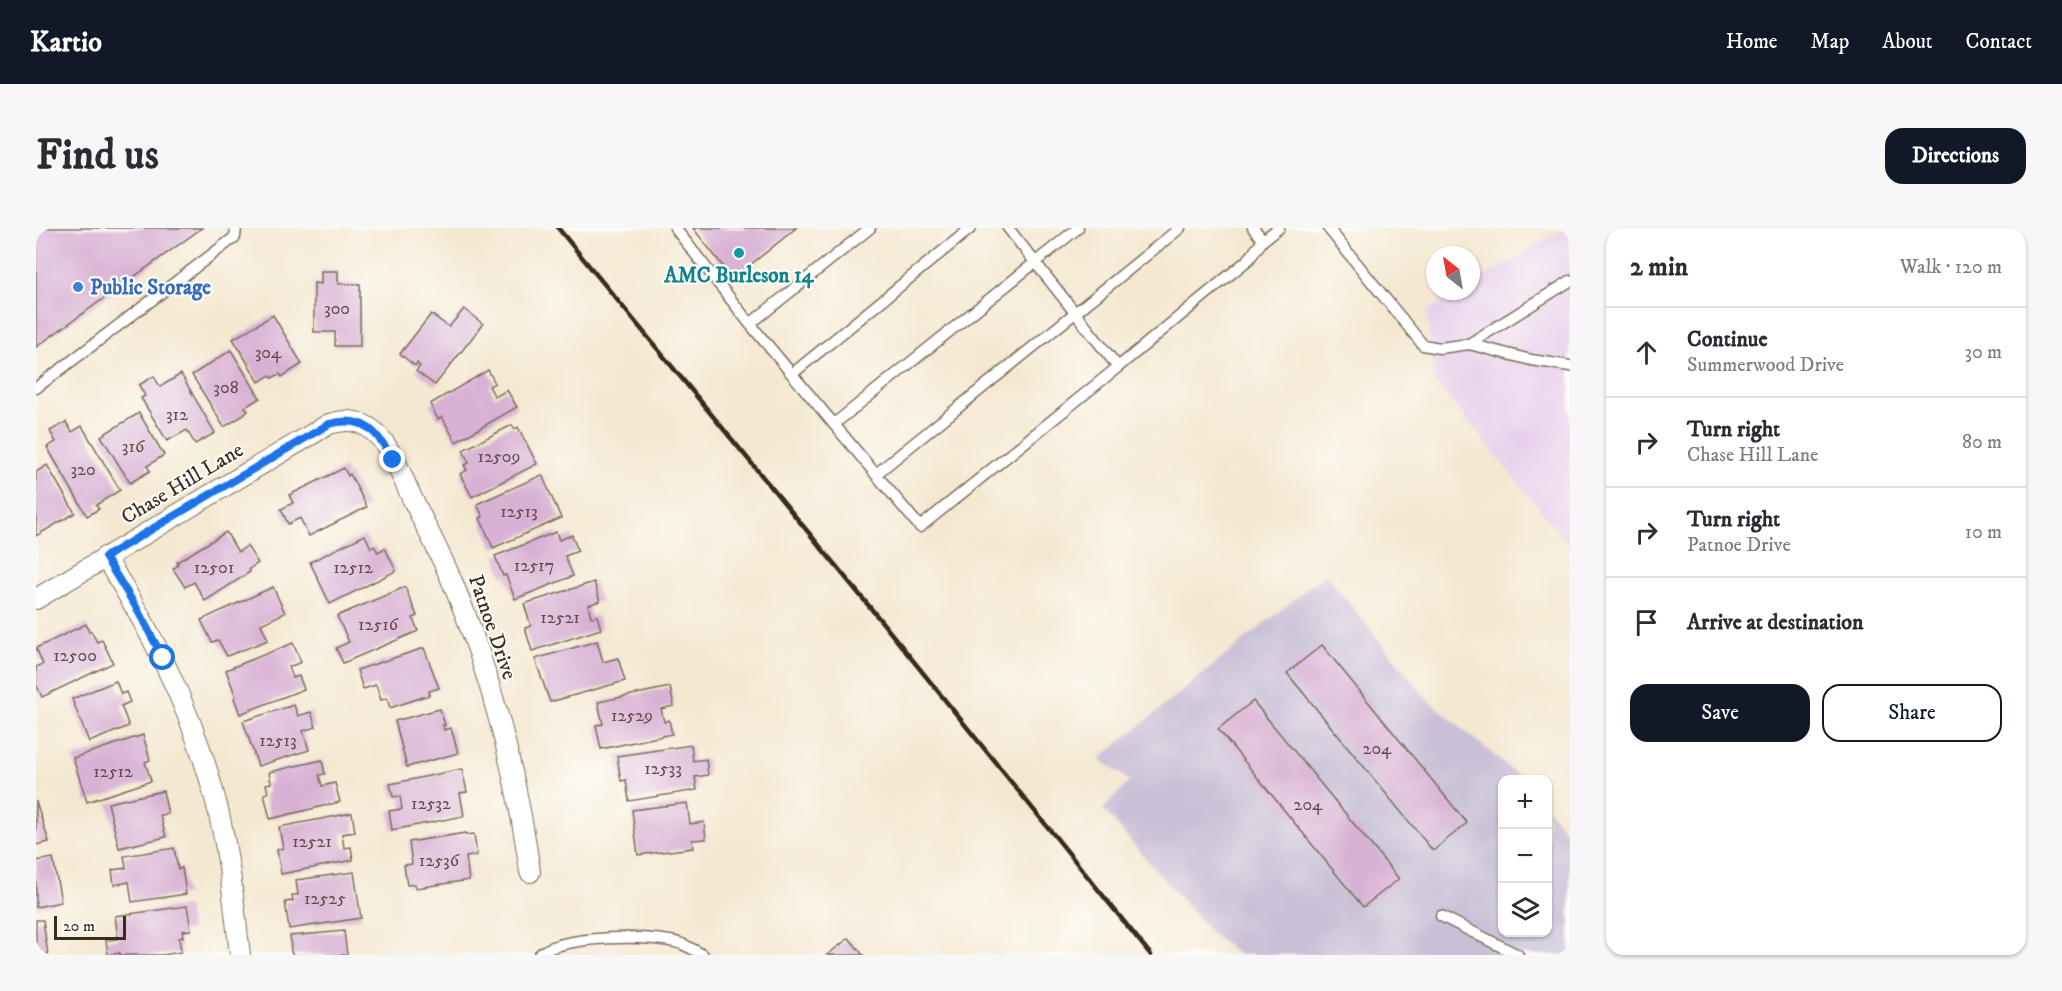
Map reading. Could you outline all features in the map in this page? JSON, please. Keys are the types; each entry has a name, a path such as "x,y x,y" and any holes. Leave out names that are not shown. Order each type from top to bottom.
{"street":[{"name":"Chase Hill Lane","path":"36,599 329,424 343,420 357,422"},
{"name":"Patnoe Drive","path":"357,422 369,428 381,439 454,586 486,676 522,814 530,872"},
{"path":"105,557 136,607 163,658 190,719 216,802 232,885 240,955"}],"lane":[{"path":"36,388 235,237 236,228"},
{"path":"675,228 750,324 920,527 1249,259 1263,240 1279,228"},
{"path":"750,324 870,228"},
{"path":"792,374 970,228"},
{"path":"1008,228 1118,366"},
{"path":"834,424 1078,228"},
{"path":"876,474 1180,228"},
{"path":"1253,228 1263,240"},
{"path":"1328,228 1423,345 1440,348 1469,344 1531,360 1570,366"},
{"path":"1469,344 1568,286"},
{"path":"1441,916 1518,955"},
{"path":"539,955 560,944 631,936 680,943 703,955"}],"shaded area":[{"path":"1565,228 1570,228 1570,546 1434,380 1427,311 1445,300 1480,300 1480,280"},
{"path":"1325,574 1427,699 1517,775 1498,775 1498,937 1552,937 1552,814 1570,837 1570,955 1238,955 1210,932 1103,809 1130,781 1099,759"}],"building":[{"name":"Public Storage","path":"36,228 202,228 36,347"},
{"name":"AMC Burleson 14","path":"693,228 796,228 733,279"},
{"path":"321,271 338,271 338,284 360,284 360,346 335,346 335,332 314,332 314,283 321,284"},
{"path":"464,309 483,324 435,385 416,371 420,366 417,363 415,366 400,354 431,314 449,327"},
{"path":"273,315 302,364 282,377 280,374 272,378 270,375 259,382 233,339"},
{"path":"231,350 260,398 245,407 248,411 244,415 224,427 192,375"},
{"path":"488,370 495,383 489,386 495,397 507,390 517,407 456,442 442,417 438,419 430,404"},
{"path":"181,374 215,433 195,444 187,430 167,441 141,398 145,396 139,385 154,376 160,387"},
{"path":"139,413 164,455 147,466 150,471 130,483 101,436"},
{"path":"66,422 72,432 82,426 120,490 96,505 99,509 87,516 47,447 56,442 50,431"},
{"path":"512,425 515,429 518,427 537,464 472,497 460,474 467,470 464,465 469,463 463,450"},
{"path":"47,465 75,513 36,536 36,472"},
{"path":"344,468 348,476 350,474 367,507 309,536 300,518 288,524 281,509 293,503 289,495"},
{"path":"542,475 561,518 493,548 480,518 483,517 477,504"},
{"path":"226,532 238,552 247,546 258,563 249,569 250,572 205,601 194,582 185,587 173,569 178,565 177,562"},
{"path":"556,532 559,540 572,535 578,551 565,556 573,576 515,599 506,575 503,576 495,556"},
{"path":"365,535 371,548 374,546 378,552 385,548 396,571 330,604 310,562"},
{"path":"594,582 600,601 588,605 591,617 597,616 601,629 532,651 525,628 531,626 524,604"},
{"path":"273,587 285,613 261,624 268,640 227,656 218,640 212,642 201,620"},
{"path":"405,587 417,616 413,618 418,631 343,663 336,648 349,642 337,616"},
{"path":"86,624 97,642 102,640 113,663 42,697 36,684 36,667 43,664 36,648"},
{"path":"597,641 603,662 618,658 625,681 550,702 535,659"},
{"path":"293,643 301,662 289,667 293,678 299,676 304,689 240,714 226,670"},
{"path":"1322,645 1467,823 1433,851 1287,673"},
{"path":"424,648 439,688 429,691 429,695 390,708 387,698 381,700 376,685 363,689 357,670"},
{"path":"116,681 121,694 126,692 130,702 121,706 129,726 89,742 72,699"},
{"path":"670,687 674,706 661,709 664,722 669,720 672,734 601,749 596,725 603,724 598,702"},
{"path":"1253,701 1399,879 1363,907 1218,729"},
{"path":"294,705 298,716 311,712 316,727 303,731 309,750 258,766 243,721"},
{"path":"440,709 445,725 443,725 444,730 451,728 458,753 407,767 395,721"},
{"path":"143,735 150,760 145,762 151,781 87,802 73,758"},
{"path":"691,745 693,761 706,759 708,775 695,777 697,790 629,801 626,780 621,781 617,756"},
{"path":"322,760 325,774 319,775 322,786 335,783 340,802 270,819 264,794 268,793 266,784 271,783 269,772"},
{"path":"462,769 467,792 460,793 464,816 392,830 389,811 402,809 400,796 393,797 390,784"},
{"path":"163,791 168,814 160,815 166,837 119,848 108,803"},
{"path":"36,801 49,842 36,845"},
{"path":"687,803 690,824 704,822 706,839 692,840 693,848 638,855 632,810"},
{"path":"352,813 355,832 342,834 344,848 351,847 353,860 281,874 277,850 283,848 279,827"},
{"path":"466,833 466,835 474,834 477,855 466,857 469,880 416,888 415,884 407,885 404,865 412,864 409,842"},
{"path":"174,848 178,869 182,868 186,894 132,902 129,882 114,885 112,870 126,868 124,856"},
{"path":"53,858 61,902 36,907 36,861"},
{"path":"354,872 361,918 289,929 285,902 293,901 292,895 298,895 296,880"},
{"path":"187,906 191,930 182,931 183,937 179,938 181,952 163,955 120,955 120,953 108,955 106,940 118,939 115,916"},
{"path":"36,920 43,920 48,955 36,955"},
{"path":"344,931 347,955 293,955 291,952 290,936"},
{"path":"849,938 863,955 827,955"}],"railway":[{"path":"558,228 869,606 1151,955"}],"place":[{"name":"AMC Burleson 14","path":"739,253"},
{"name":"Public Storage","path":"78,287"}],"route":[{"path":"163,658 136,607 105,557 329,424 343,420 357,422 369,428 381,439 393,460"}]}
